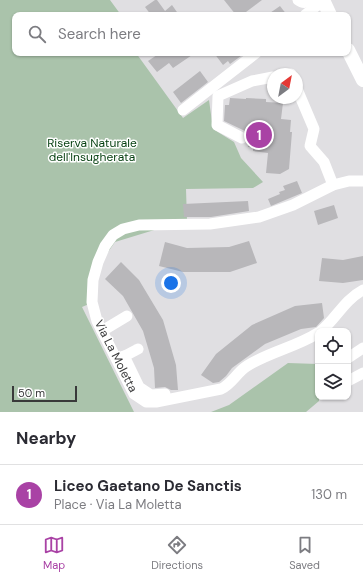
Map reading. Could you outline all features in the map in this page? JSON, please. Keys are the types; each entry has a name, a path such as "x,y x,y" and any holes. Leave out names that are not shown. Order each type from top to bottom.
{"main road":[{"path":"319,0 328,12"},
{"path":"351,56 363,80"}],"street":[{"path":"298,0 305,3 319,0"},
{"path":"308,12 319,0"},
{"path":"184,110 252,56"},
{"path":"242,138 217,125 218,96 252,81 267,78"},
{"path":"303,103 314,129 310,146 324,162 333,185"},
{"name":"Via La Moletta","path":"315,335 293,346 250,364 239,372 228,385 221,389 152,402 143,401 134,394 120,358 95,316 92,297 93,280 100,256 107,242 118,232 132,226 210,224 259,217 293,205 333,185 349,181 363,181"},
{"path":"324,328 345,304 363,290"},
{"path":"102,330 127,316"},
{"path":"351,356 363,348"},
{"path":"138,349 120,358 139,387 151,395 168,394"},
{"path":"351,379 363,373"}],"green space":[{"name":"Riserva Naturale dell'Insugherata","path":"0,0 110,0 119,12 12,12 12,56 138,56 183,118 209,100 213,129 234,142 241,158 263,182 253,188 186,189 187,220 115,242 99,265 96,301 82,307 134,412 0,412"},
{"path":"288,363 315,364 315,400 319,401 306,412 211,412 229,405"}],"building":[{"path":"157,0 165,11 172,5 177,12 149,12 145,7"},
{"path":"224,0 262,0 246,12 234,12"},
{"path":"280,6 285,12 271,12"},
{"path":"156,56 191,56 173,68 169,63 157,72 148,61"},
{"path":"216,56 241,56 230,64 228,61 223,65"},
{"path":"200,71 208,82 181,103 173,92"},
{"path":"230,98 266,99 267,104 283,104 281,119 291,120 290,132 292,132 289,169 280,174 266,173 268,153 253,151 253,147 248,147 249,132 224,121 225,105 229,105"},
{"path":"297,181 302,193 271,206 268,199 285,190 283,186"},
{"path":"248,201 249,211 211,217 184,217 183,204"},
{"path":"334,205 338,218 318,225 314,211"},
{"path":"249,241 257,263 230,272 183,272 159,266 165,242 187,248 229,247"},
{"path":"363,256 363,280 343,283 319,281 322,258 343,260"},
{"path":"121,262 139,280 163,320 176,365 178,390 171,390 165,387 155,388 154,368 143,331 123,296 105,279"},
{"path":"322,303 324,318 316,327 301,329 265,344 232,368 219,382 213,383 201,375 216,354 252,325 295,306"}],"place":[{"name":"Liceo Gaetano De Sanctis","path":"259,135"}]}
